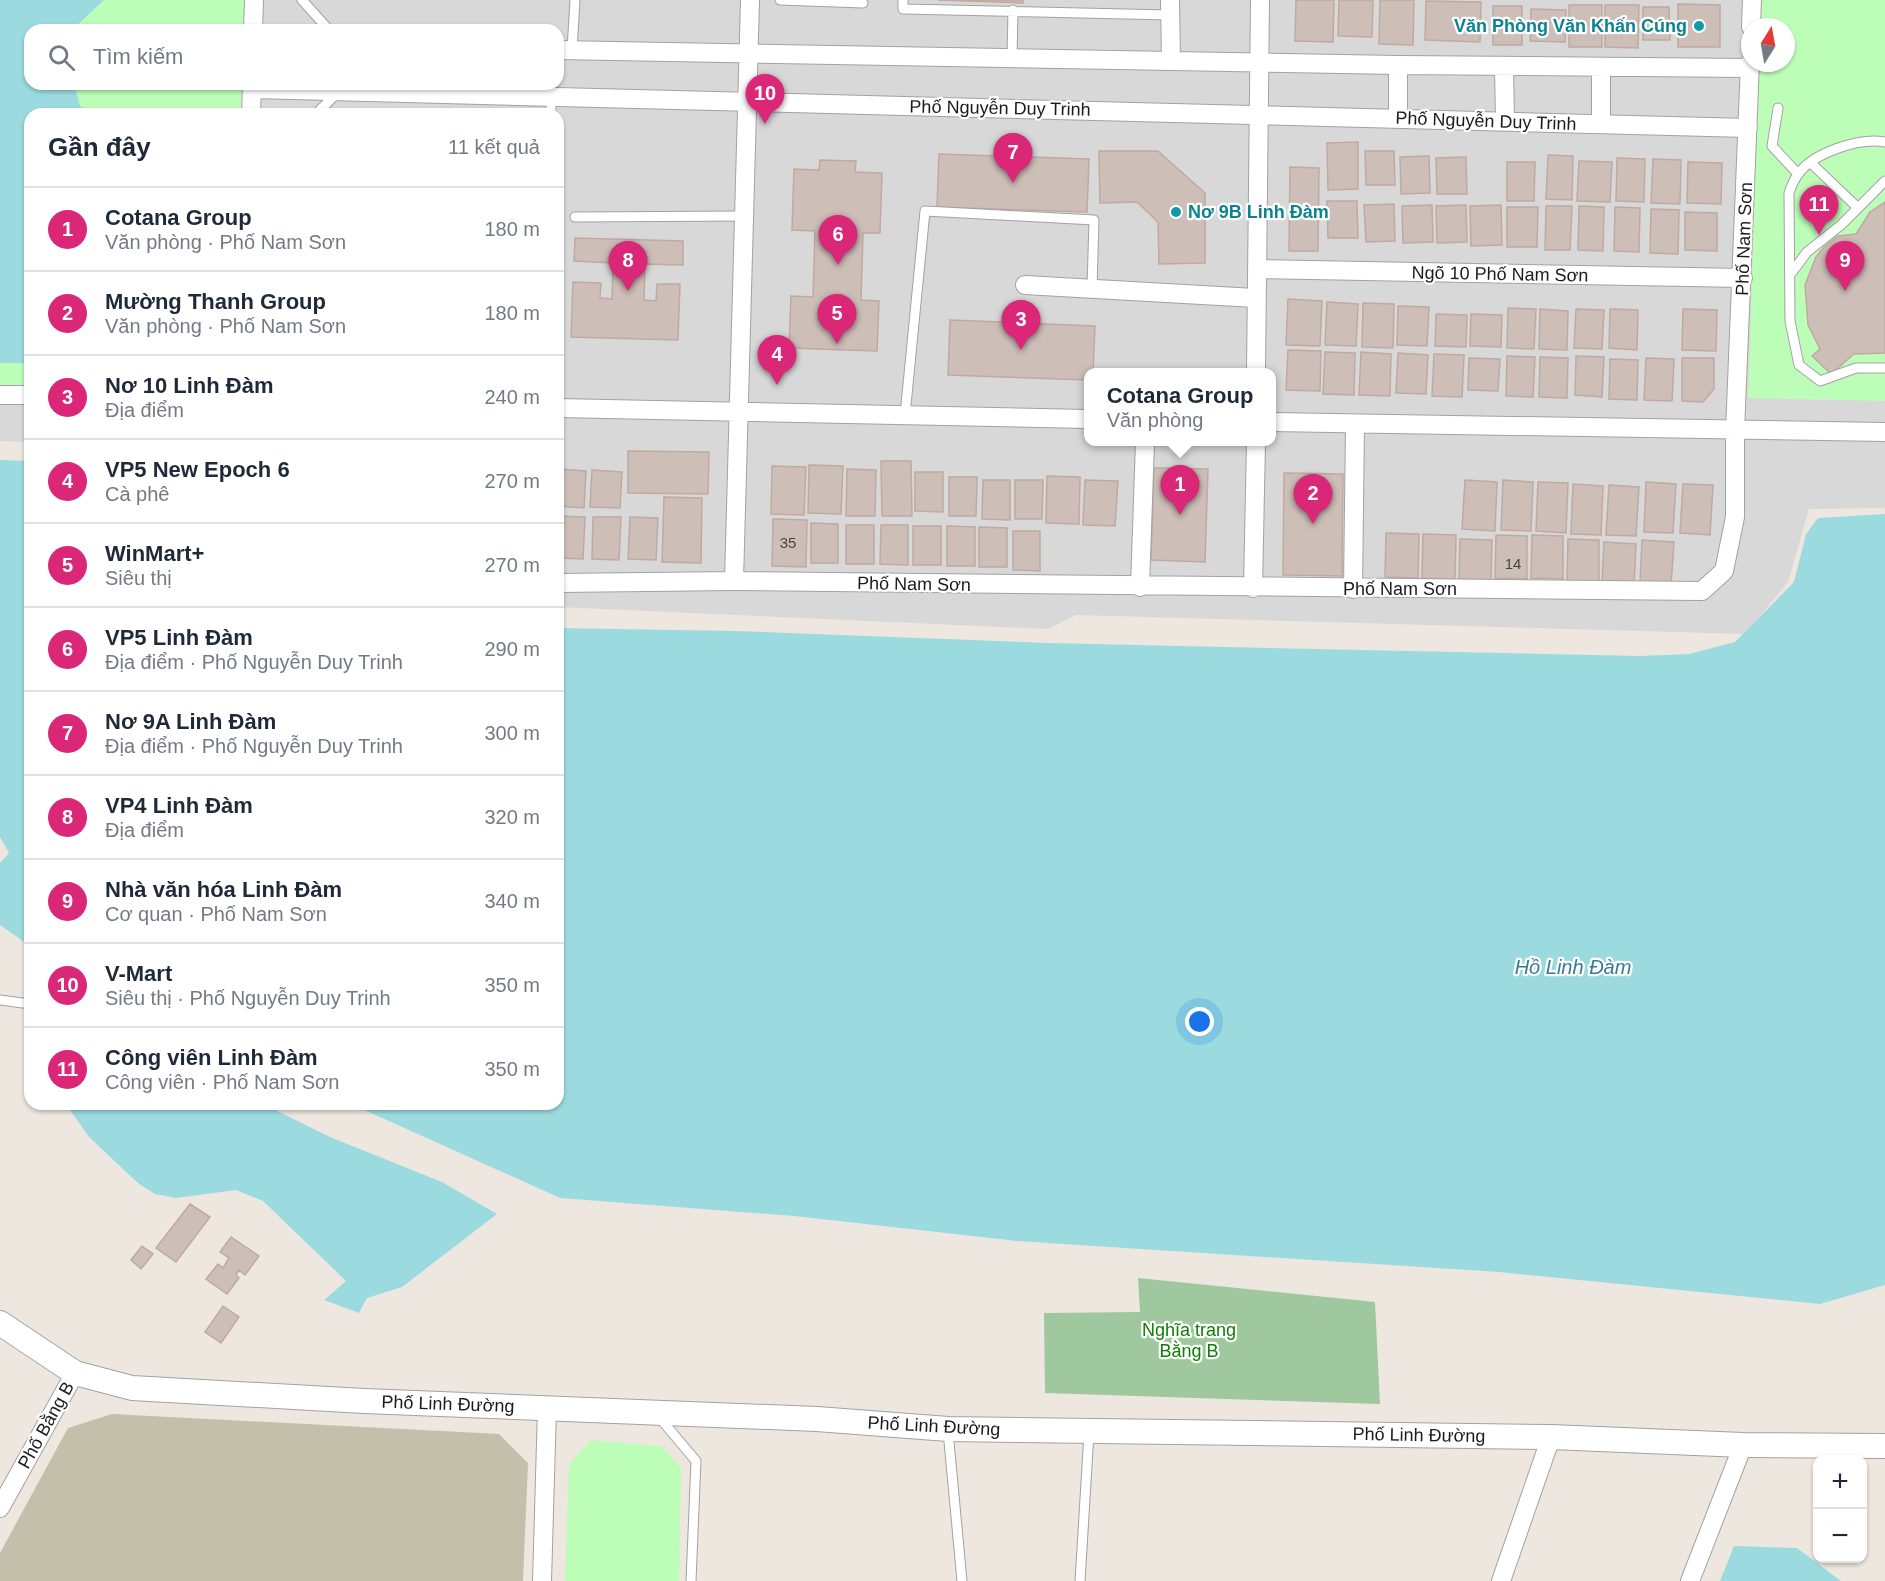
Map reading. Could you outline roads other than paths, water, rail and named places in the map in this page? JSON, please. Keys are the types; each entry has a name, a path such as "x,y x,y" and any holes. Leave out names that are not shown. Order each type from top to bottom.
{"street":[{"path":"253,24 254,0"},
{"path":"734,581 750,0"},
{"path":"1256,368 1260,0"},
{"path":"1751,18 1752,0"},
{"path":"1170,8 1171,61"},
{"path":"565,50 1504,67 1741,66"},
{"path":"1398,65 1398,118"},
{"path":"1504,67 1505,121"},
{"path":"1601,68 1601,124"},
{"name":"Phố Nam Sơn","path":"564,583 734,581 1140,587 1702,591 1724,571 1735,517 1735,432 1750,72"},
{"path":"251,108 252,90"},
{"name":"Phố Nguyễn Duy Trinh","path":"322,90 551,105 748,101 1748,128"},
{"name":"Ngõ 10 Phố Nam Sơn","path":"1257,269 1743,278"},
{"path":"1025,285 1256,298"},
{"path":"0,394 24,395"},
{"path":"564,408 1084,419"},
{"path":"1276,422 1735,432 1885,432"},
{"path":"1353,589 1355,424"},
{"path":"1140,587 1145,446"},
{"path":"1252,588 1256,446"},
{"name":"Phố Linh Đường","path":"0,1323 75,1373 132,1388 817,1419 948,1429 1551,1437 1743,1445 1885,1446"},
{"name":"Phố Bằng B","path":"0,1508 75,1373"},
{"path":"542,1581 547,1408"},
{"path":"1501,1581 1551,1437"},
{"path":"1690,1581 1743,1445"}],"lane":[{"path":"302,0 324,24"},
{"path":"565,50 575,0"},
{"path":"780,0 863,3"},
{"path":"903,0 903,9 1170,8"},
{"path":"1012,57 1013,10"},
{"path":"322,108 339,91"},
{"path":"1778,108 1772,146 1797,174"},
{"path":"1885,142 1871,139 1822,154 1797,174 1789,193 1790,321 1799,365 1821,381 1856,368 1885,368"},
{"path":"1811,163 1858,208"},
{"path":"1790,275 1807,252 1841,225 1885,181"},
{"path":"905,415 925,211 1094,219 1092,289"},
{"path":"575,217 744,216"},
{"path":"0,1000 24,1003"},
{"path":"656,1413 696,1461 691,1581"},
{"path":"948,1429 962,1581"},
{"path":"1080,1581 1090,1431"}],"water":[{"path":"0,0 104,0 78,24 24,24 24,90 76,90 80,106 83,108 24,108 24,363 0,363"},
{"path":"0,460 24,461 24,942 0,925 0,863 9,853 0,837"},
{"name":"Hồ Linh Đàm","path":"1885,514 1885,1285 1820,1304 1499,1272 1017,1241 794,1216 560,1198 364,1110 564,1110 564,628 736,631 1048,643 1640,656 1689,654 1735,642 1794,582 1806,534 1818,518"},
{"path":"70,1110 275,1110 330,1137 442,1182 497,1214 402,1287 367,1298 359,1313 324,1300 346,1281 263,1201 236,1190 176,1198 155,1194 139,1184 89,1137"},
{"path":"1734,1546 1797,1548 1813,1560 1813,1563 1817,1563 1841,1581 1720,1581"}],"place":[{"name":"Văn Phòng Văn Khấn Cúng","path":"1699,26"},
{"name":"V-Mart","path":"765,124"},
{"name":"Nơ 9A Linh Đàm","path":"1013,183"},
{"name":"Nơ 9B Linh Đàm","path":"1176,212"},
{"name":"Công viên Linh Đàm","path":"1819,235"},
{"name":"VP5 Linh Đàm","path":"838,265"},
{"name":"VP4 Linh Đàm","path":"628,291"},
{"name":"Nhà văn hóa Linh Đàm","path":"1845,291"},
{"name":"WinMart+","path":"837,344"},
{"name":"Nơ 10 Linh Đàm","path":"1021,350"},
{"name":"VP5 New Epoch 6","path":"777,385"},
{"name":"Cotana Group","path":"1180,515"},
{"name":"Mường Thanh Group","path":"1313,524"}],"park label":[{"name":"Nghĩa trang Bằng B","path":"1189,1340"}]}
